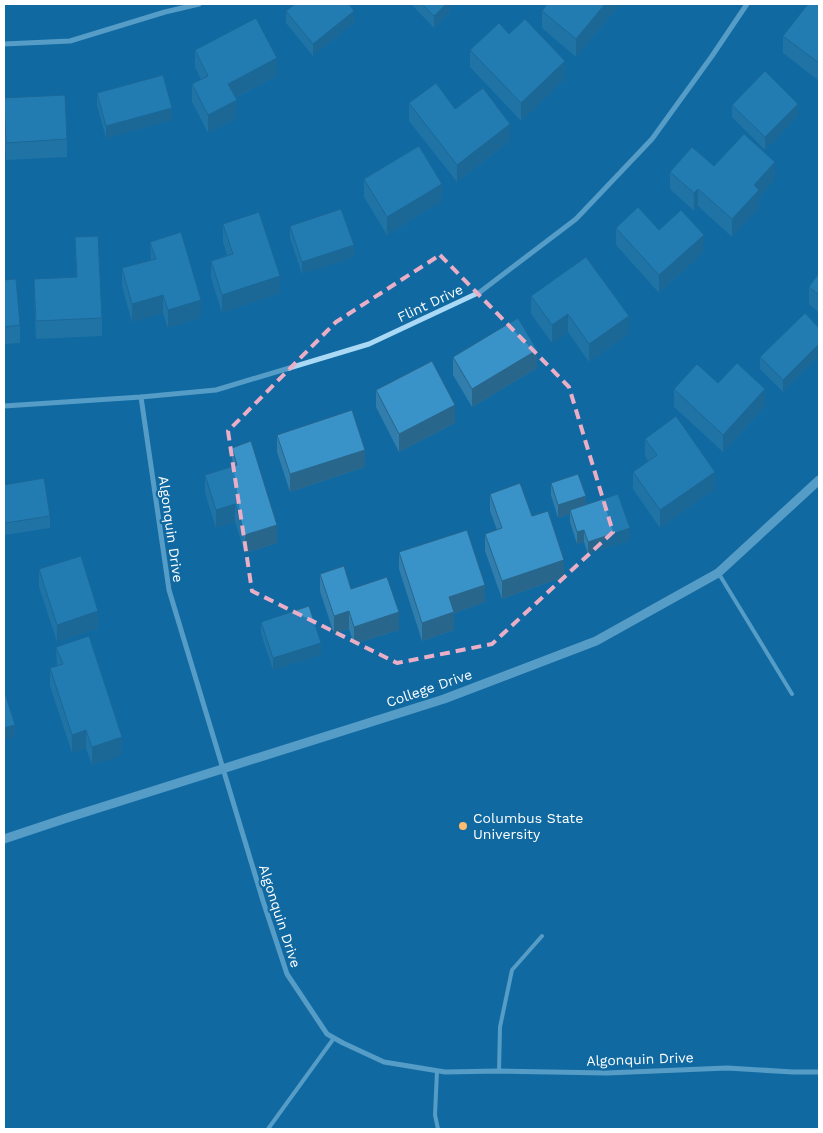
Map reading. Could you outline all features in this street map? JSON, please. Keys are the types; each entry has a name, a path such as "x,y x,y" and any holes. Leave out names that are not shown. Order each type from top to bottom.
{"street":[{"path":"4,44 70,41 165,12 199,4"},
{"name":"Flint Drive","path":"4,406 216,390 369,344 480,292 576,219 652,139 747,4"},
{"name":"Algonquin Drive","path":"141,397 169,590 287,974 327,1034 384,1062 445,1072 607,1073 727,1068 819,1072"},
{"name":"College Drive","path":"4,839 223,768 444,700 596,641 718,573 819,480"}],"lane":[{"path":"718,573 792,694"},
{"path":"499,1071 500,1028 512,970 542,936"},
{"path":"268,1129 334,1038"},
{"path":"437,1071 435,1116 438,1129"}],"highlighted area":[{"path":"440,255 569,387 613,532 492,644 397,663 252,591 228,431 336,322"}],"building":[{"path":"295,4 349,4 354,11 313,44 286,11"},
{"path":"422,4 446,4 434,16"},
{"path":"547,4 605,4 576,39 542,11"},
{"path":"808,4 819,4 819,63 783,36"},
{"path":"256,18 277,58 228,84 237,100 208,115 192,84 208,76 195,50"},
{"path":"525,19 565,61 521,103 470,50 499,23 509,34"},
{"path":"765,71 798,104 765,137 732,105"},
{"path":"163,75 172,108 106,126 97,93"},
{"path":"436,83 455,109 483,88 510,124 457,165 409,103"},
{"path":"65,95 67,139 6,143 4,98"},
{"path":"744,134 775,162 754,185 759,190 732,219 698,189 694,193 670,172 692,147 714,166"},
{"path":"419,146 442,184 387,217 364,179"},
{"path":"638,207 659,230 681,210 704,235 659,275 616,228"},
{"path":"341,209 354,245 302,262 290,226"},
{"path":"259,212 280,276 222,295 211,261 233,254 223,224"},
{"path":"181,232 201,300 168,310 163,295 132,304 122,268 156,259 150,242"},
{"path":"98,236 102,318 36,321 34,279 77,277 75,237"},
{"path":"586,257 629,316 589,344 568,314 552,325 531,296"},
{"path":"819,273 819,295 809,287"},
{"path":"16,279 20,325 4,327 4,280"},
{"path":"805,313 819,328 819,344 783,380 760,357"},
{"path":"518,318 537,350 472,389 453,357"},
{"path":"432,361 455,405 399,434 376,390"},
{"path":"737,363 765,389 723,435 674,389 697,364 718,383"},
{"path":"352,410 365,450 290,474 277,435"},
{"path":"676,416 715,472 660,510 633,472 657,455 645,439"},
{"path":"251,441 277,525 245,535 235,504 216,510 205,475 237,465 232,448"},
{"path":"578,474 586,496 558,505 551,483"},
{"path":"44,478 50,516 5,523 4,485"},
{"path":"520,483 532,516 548,511 564,560 502,581 485,534 502,528 490,494"},
{"path":"618,494 630,528 588,542 584,530 577,532 570,510"},
{"path":"467,530 485,585 449,597 454,612 422,623 399,552"},
{"path":"81,556 98,611 57,625 39,569"},
{"path":"344,566 351,589 387,577 399,612 354,627 349,611 334,616 320,574"},
{"path":"309,606 321,643 273,658 261,622"},
{"path":"89,636 122,737 92,747 86,730 72,735 50,668 63,664 56,647"},
{"path":"4,690 15,725 4,728"}],"place":[{"name":"Columbus State University","path":"463,826"}]}
